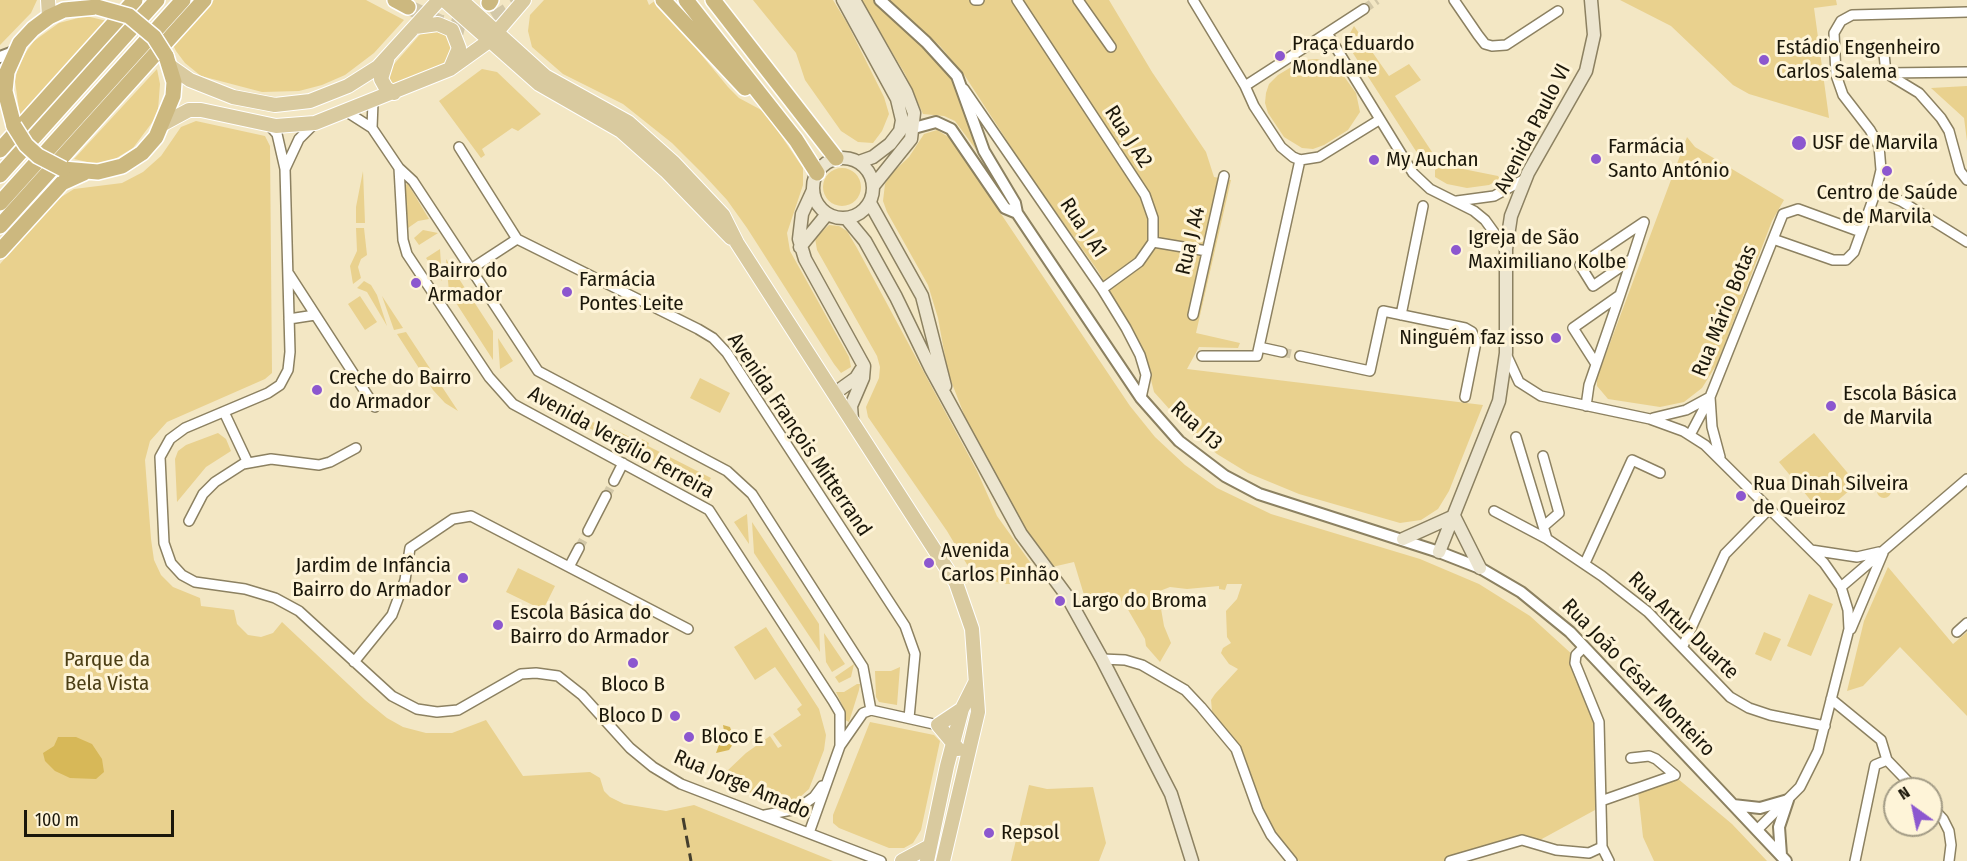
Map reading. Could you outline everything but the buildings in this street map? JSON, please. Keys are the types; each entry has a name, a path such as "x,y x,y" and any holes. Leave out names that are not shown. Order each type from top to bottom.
{"highway":[{"path":"0,150 135,0"},
{"path":"0,174 157,0"},
{"path":"0,203 183,0"},
{"path":"0,226 204,0"},
{"path":"663,0 738,82 778,117"},
{"path":"686,0 778,117 817,173"},
{"path":"713,0 836,158"},
{"path":"725,0 758,55"},
{"path":"0,251 62,183 87,172 122,166 142,153 156,137 173,96 168,61 154,37 129,16 85,5 49,17 33,29 16,51 7,72 4,94 7,122 26,145 38,156 63,169 87,172"}],"main road":[{"path":"48,0 49,17"},
{"path":"168,61 190,80 211,91 263,103 286,105 310,101 336,92 364,77 388,58 439,0"},
{"path":"444,0 493,37"},
{"path":"461,0 493,37 554,95 604,119 621,131 666,171 713,222 737,243 956,583 972,629 978,712 940,858"},
{"path":"163,124 182,113 201,110 269,125 291,127 315,123 373,102 450,69 493,37 524,0"},
{"path":"843,0 897,99 902,120 900,131 890,144 873,158 859,162"},
{"path":"846,218 864,210 870,203 874,185 908,145 914,128 914,113 906,92 854,0"},
{"name":"Avenida Paulo VI","path":"1439,552 1494,418 1506,353 1506,249 1511,216 1525,179 1586,71 1594,34 1591,0"},
{"path":"415,27 438,24 452,30 459,48 450,69"},
{"path":"388,58 381,79 386,88 394,93"},
{"path":"852,420 851,406 865,372 862,360 800,247 801,221 817,173 822,166 836,158 848,158 859,162 871,176 874,185"},
{"path":"813,190 817,204 827,214 846,218 857,229 1021,534 1076,611 1171,794 1192,861"},
{"path":"870,203 922,297 948,396"},
{"path":"800,247 827,214"},
{"path":"834,393 856,378 862,360"},
{"path":"834,393 849,392 858,386"},
{"path":"1403,539 1454,516 1480,568"},
{"path":"927,861 963,709 976,681"},
{"path":"963,709 938,725 954,743 964,761"},
{"path":"902,861 930,846"}],"street":[{"name":"Rua J13","path":"880,0 942,59 963,89 984,151 1015,204 1017,213 1141,398 1179,441 1209,465 1241,485 1295,507 1439,552"},
{"name":"Rua J A2","path":"1017,0 1145,195 1153,218 1153,242"},
{"path":"1078,0 1111,47"},
{"path":"1193,0 1245,86 1254,106 1281,147 1300,160 1325,154 1379,120"},
{"path":"1454,0 1485,44 1492,46 1506,45 1558,11"},
{"path":"1245,86 1364,9"},
{"name":"Rua Mário Botas","path":"1773,239 1833,261 1842,261 1854,252 1876,191 1881,170 1879,146 1870,130 1846,100 1838,81 1834,33 1841,21 1852,15 1967,12"},
{"path":"1327,33 1363,88 1379,120 1421,181 1436,194 1456,201 1485,220 1506,249"},
{"path":"0,57 16,51"},
{"path":"1884,54 1886,73"},
{"path":"1886,73 1967,72"},
{"path":"1886,73 1919,93 1941,118 1949,130 1960,171 1967,180"},
{"name":"Rua J A1","path":"963,89 1102,289 1140,355 1146,375 1141,398"},
{"path":"372,128 373,102"},
{"name":"Avenida Vergílio Ferreira","path":"347,112 372,128 399,168 413,181 538,372 727,471 752,494 863,667 871,710 857,719 840,746 825,782 809,833"},
{"name":"Rua J13","path":"914,128 936,122 945,124 960,138 1005,208 1017,213"},
{"path":"285,169 299,139 315,123"},
{"name":"Rua Jorge Amado","path":"269,125 277,134 285,169 288,370 280,385 268,393 184,428 170,439 160,457 164,543 171,563 182,575 195,582 245,589 286,603 299,611 392,696 417,710 437,712 458,710 521,674 536,673 558,676 582,695 630,748 653,767 681,784 881,861"},
{"path":"459,147 517,238 471,269"},
{"path":"1202,356 1257,356 1300,160"},
{"name":"Avenida Vergílio Ferreira","path":"399,168 403,240 407,254 489,377 513,404 710,510 833,701 840,714 840,746"},
{"name":"Rua J A4","path":"1193,315 1224,176"},
{"path":"1456,201 1494,196 1525,179"},
{"path":"1876,191 1900,201 1967,243"},
{"path":"1401,315 1424,206"},
{"name":"Rua Mário Botas","path":"1690,435 1710,397 1780,218 1793,209 1861,232"},
{"path":"1586,406 1596,364 1620,296 1632,259 1644,222 1580,265 1593,286 1632,259"},
{"name":"Avenida François Mitterrand","path":"517,238 698,329 713,338 727,353 905,626 915,654 909,718"},
{"path":"1102,289 1139,262 1153,242 1207,251"},
{"path":"288,272 375,407"},
{"path":"1596,364 1573,328 1620,296"},
{"path":"1300,356 1370,371 1383,311 1472,332 1476,342 1465,397"},
{"path":"289,319 315,315"},
{"path":"1259,347 1281,352"},
{"path":"1506,353 1512,372 1528,389 1549,399 1650,419 1690,435 1720,457 1811,550 1841,586 1848,610 1847,637"},
{"name":"Rua Mário Botas","path":"1650,419 1686,410 1710,397"},
{"name":"Rua Mário Botas","path":"1710,397 1712,426 1720,457"},
{"path":"224,412 248,463"},
{"path":"1516,437 1547,539"},
{"path":"189,520 203,494 215,482 248,463 271,459 319,465 330,462 356,448"},
{"path":"1543,456 1559,513 1544,526"},
{"path":"1585,563 1632,460 1660,473"},
{"path":"614,481 623,463"},
{"path":"1841,586 1967,479"},
{"path":"588,531 606,496"},
{"path":"1683,646 1725,554 1770,508"},
{"name":"Rua Artur Duarte","path":"1494,511 1547,539 1585,563 1648,612 1730,697 1749,708 1825,726"},
{"path":"354,662 392,615 405,580 410,548 453,519 471,516 688,629"},
{"path":"569,567 579,548"},
{"path":"1811,550 1857,557 1885,550"},
{"path":"1757,830 1788,800 1812,768 1847,637 1885,550"},
{"name":"Rua João César Monteiro","path":"1439,552 1480,568 1538,604 1584,647 1784,858"},
{"path":"1957,632 1967,623"},
{"path":"1584,647 1576,655 1575,663 1599,722 1602,847 1609,861"},
{"path":"1102,659 1125,660 1142,665 1185,690 1201,707 1236,749 1258,810 1271,835 1292,861"},
{"path":"1832,699 1881,740 1887,760 1903,777"},
{"path":"871,710 938,725"},
{"path":"1601,801 1675,775 1663,762 1649,756 1631,758"},
{"path":"1854,861 1875,765 1887,760"},
{"name":"Avenida Vergílio Ferreira","path":"761,816 797,809 814,797 825,782"},
{"path":"1733,805 1760,808 1788,800"},
{"path":"1784,858 1779,827 1788,800"},
{"path":"1943,823 1949,831 1951,845 1949,861"},
{"path":"1450,861 1522,840 1556,850 1588,853 1602,847"}],"green space":[{"path":"0,0 37,0 31,13 0,45"},
{"path":"214,0 366,0 404,20 374,53 345,75 322,85 299,91 262,92 201,76 185,63 176,51 173,45"},
{"path":"544,0 647,0 649,5 656,0 728,87 739,98 765,112 803,168 803,185 787,233 790,251 849,357 851,367 841,373 834,364 747,228 727,200 704,175 672,143 623,104 563,74 532,47 528,31 530,15"},
{"path":"753,0 833,0 884,97 889,114 882,131 873,143 858,142 841,131 805,80 796,53"},
{"path":"861,0 875,0 950,74 977,151 955,121 944,116 923,114 905,74"},
{"path":"889,0 1109,0 1152,72 1206,152 1214,177 1231,180 1196,333 1240,343 1238,348 1199,347 1187,369 1483,405 1449,491 1438,509 1421,520 1400,523 1299,494 1248,473 1217,454 1189,431 1154,392 1144,351 1098,271 1028,173 965,76 940,46"},
{"name":"Estádio Engenheiro Carlos Salema","path":"1620,0 1836,0 1837,5 1814,8 1829,118 1749,94 1733,85 1671,26"},
{"path":"86,16 107,21 20,117 15,81 18,66 26,52 34,41 59,23"},
{"path":"1354,26 1389,76 1409,64 1421,80 1395,96 1432,152 1421,159 1349,47 1349,35"},
{"path":"438,27 454,41 448,63 393,86 388,84 388,71 423,31"},
{"path":"1317,59 1335,64 1356,93 1360,112 1348,130 1324,145 1313,149 1302,148 1284,137 1268,113 1265,103 1266,93 1269,84 1278,75 1303,60"},
{"path":"157,69 160,84 158,110 154,120 133,148 110,162 96,164 74,159"},
{"path":"482,69 497,72 541,114 518,131 512,128 482,149 485,155 481,158 439,101"},
{"path":"1967,86 1967,141 1964,118 1931,88"},
{"name":"Parque da Bela Vista","path":"196,121 265,136 270,146 272,373 265,379 167,422 150,441 145,460 151,539 154,560 161,575 173,587 200,598 201,606 234,610 237,624 248,635 261,637 273,633 282,622 365,700 387,718 403,727 426,733 452,733 486,720 523,776 590,772 600,778 604,791 610,797 624,804 666,811 694,805 833,861 0,861 0,264 55,201 74,189 122,183 143,172 161,156 181,127"},
{"path":"937,130 950,138 1130,406 1155,437 1185,465 1217,488 1271,514 1420,559 1479,584 1530,616 1574,656 1596,733 1595,810 1540,840 1526,837 1445,861 1299,861 1295,857 1272,829 1212,711 1211,700 1238,669 1229,664 1221,653 1223,648 1231,643 1227,637 1226,611 1237,599 1242,584 1227,584 1225,590 1219,589 1219,586 1187,589 1170,587 1152,594 1151,602 1160,603 1164,626 1171,643 1160,662 1146,646 1145,639 1123,601 1088,608 1074,562 1052,567 1026,531 965,417 948,373 938,318 928,285 883,201 885,184 891,174 909,157 924,134"},
{"path":"1687,137 1695,147 1784,200 1772,221 1717,364 1702,388 1684,402 1660,407 1608,399 1597,386 1597,378"},
{"path":"1443,165 1498,176 1500,179 1489,185 1467,188 1447,184 1435,177 1435,170"},
{"path":"842,168 856,173 861,187 856,201 842,206 828,201 823,187 828,173"},
{"path":"363,171 365,223 356,223 356,207"},
{"path":"408,184 429,219 418,221 408,228 405,185"},
{"path":"829,225 839,226 847,231 977,471 997,516 1043,580 1033,584 1002,584 990,579 978,583 947,531 868,417 866,407 879,378 880,367 877,356 817,250 815,238"},
{"path":"356,228 364,228 367,255 361,259 358,267 361,278 353,284 350,266 357,251"},
{"path":"423,230 438,233 419,245 414,238"},
{"path":"440,249 442,281 426,258"},
{"path":"446,259 493,331 493,360 449,292"},
{"path":"364,281 371,285 377,295 387,326 367,292 357,288"},
{"path":"360,296 377,322 365,330 348,304"},
{"path":"382,296 403,328 394,330"},
{"path":"406,332 458,411 445,403 433,390 397,334"},
{"path":"498,338 513,361 500,369"},
{"path":"700,378 730,393 720,413 690,398"},
{"path":"539,392 585,415 584,418 595,423 593,427 604,432 603,435 535,401"},
{"path":"607,426 640,442 642,439 649,443 648,446 711,478 706,487 652,460 650,463 642,459 643,456 615,438 617,434 606,429"},
{"path":"218,433 226,439 231,451 206,467 177,502 175,459 178,451 186,445"},
{"path":"1814,433 1857,484 1822,514 1779,462"},
{"path":"1881,484 1887,484 1891,491 1887,498 1881,498 1877,494 1877,488"},
{"path":"747,514 749,544 734,522"},
{"path":"752,522 819,624 820,652 754,553"},
{"path":"1888,567 1953,644 1967,632 1967,716 1900,647 1863,686 1847,691 1864,621"},
{"path":"518,568 555,586 543,610 506,592"},
{"path":"1809,594 1833,604 1811,656 1787,646"},
{"path":"766,627 819,709 826,735 824,750 809,789 799,798 779,805 725,783 723,779 726,772 746,753 770,736 778,748 782,746 773,734 801,715 797,709 802,705 775,667 755,680 734,647"},
{"path":"1764,632 1781,639 1771,661 1755,654"},
{"path":"824,633 845,664 832,672 826,662"},
{"path":"854,664 851,677 839,683 835,677"},
{"path":"900,667 897,705 879,702 876,697 875,671 891,671"},
{"path":"860,684 859,690 849,722 845,720 845,711 836,692 844,692"},
{"path":"870,722 934,735 940,741 921,830 913,843 904,848 889,848 839,828 833,823 833,815"},
{"path":"1677,778 1732,824 1767,861 1654,861 1643,837 1638,791"},
{"path":"1029,785 1047,789 1093,787 1106,843 1099,861 1011,861"}],"shaded area":[{"path":"723,725 730,727 735,741 729,750 716,753 724,731"},
{"path":"58,737 76,737 92,744 102,759 104,772 96,779 70,778 55,771 45,761 43,753 54,746"}],"tunnel":[{"path":"1364,9 1377,0"},
{"path":"408,7 440,22 465,28 477,27 521,2"},
{"path":"1282,352 1300,356"},
{"path":"606,496 614,481"},
{"path":"579,548 588,531"}],"railway":[{"path":"683,818 691,861"}],"place":[{"name":"Praça Eduardo Mondlane","path":"1280,56"},
{"name":"Estádio Engenheiro Carlos Salema","path":"1764,60"},
{"name":"USF de Marvila","path":"1799,143"},
{"name":"Farmácia Santo António","path":"1596,159"},
{"name":"My Auchan","path":"1374,160"},
{"name":"Centro de Saúde de Marvila","path":"1887,171"},
{"name":"Igreja de São Maximiliano Kolbe","path":"1456,250"},
{"name":"Bairro do Armador","path":"416,283"},
{"name":"Farmácia Pontes Leite","path":"567,292"},
{"name":"Ninguém faz isso","path":"1556,338"},
{"name":"Creche do Bairro do Armador","path":"317,390"},
{"name":"Escola Básica de Marvila","path":"1831,406"},
{"name":"Rua Dinah Silveira de Queiroz","path":"1741,496"},
{"name":"Avenida Carlos Pinhão","path":"929,563"},
{"name":"Jardim de Infância Bairro do Armador","path":"463,578"},
{"name":"Largo do Broma","path":"1060,601"},
{"name":"Escola Básica do Bairro do Armador","path":"498,625"},
{"name":"Bloco B","path":"633,663"},
{"name":"Bloco D","path":"675,716"},
{"name":"Bloco E","path":"689,737"},
{"name":"Repsol","path":"989,833"}]}
